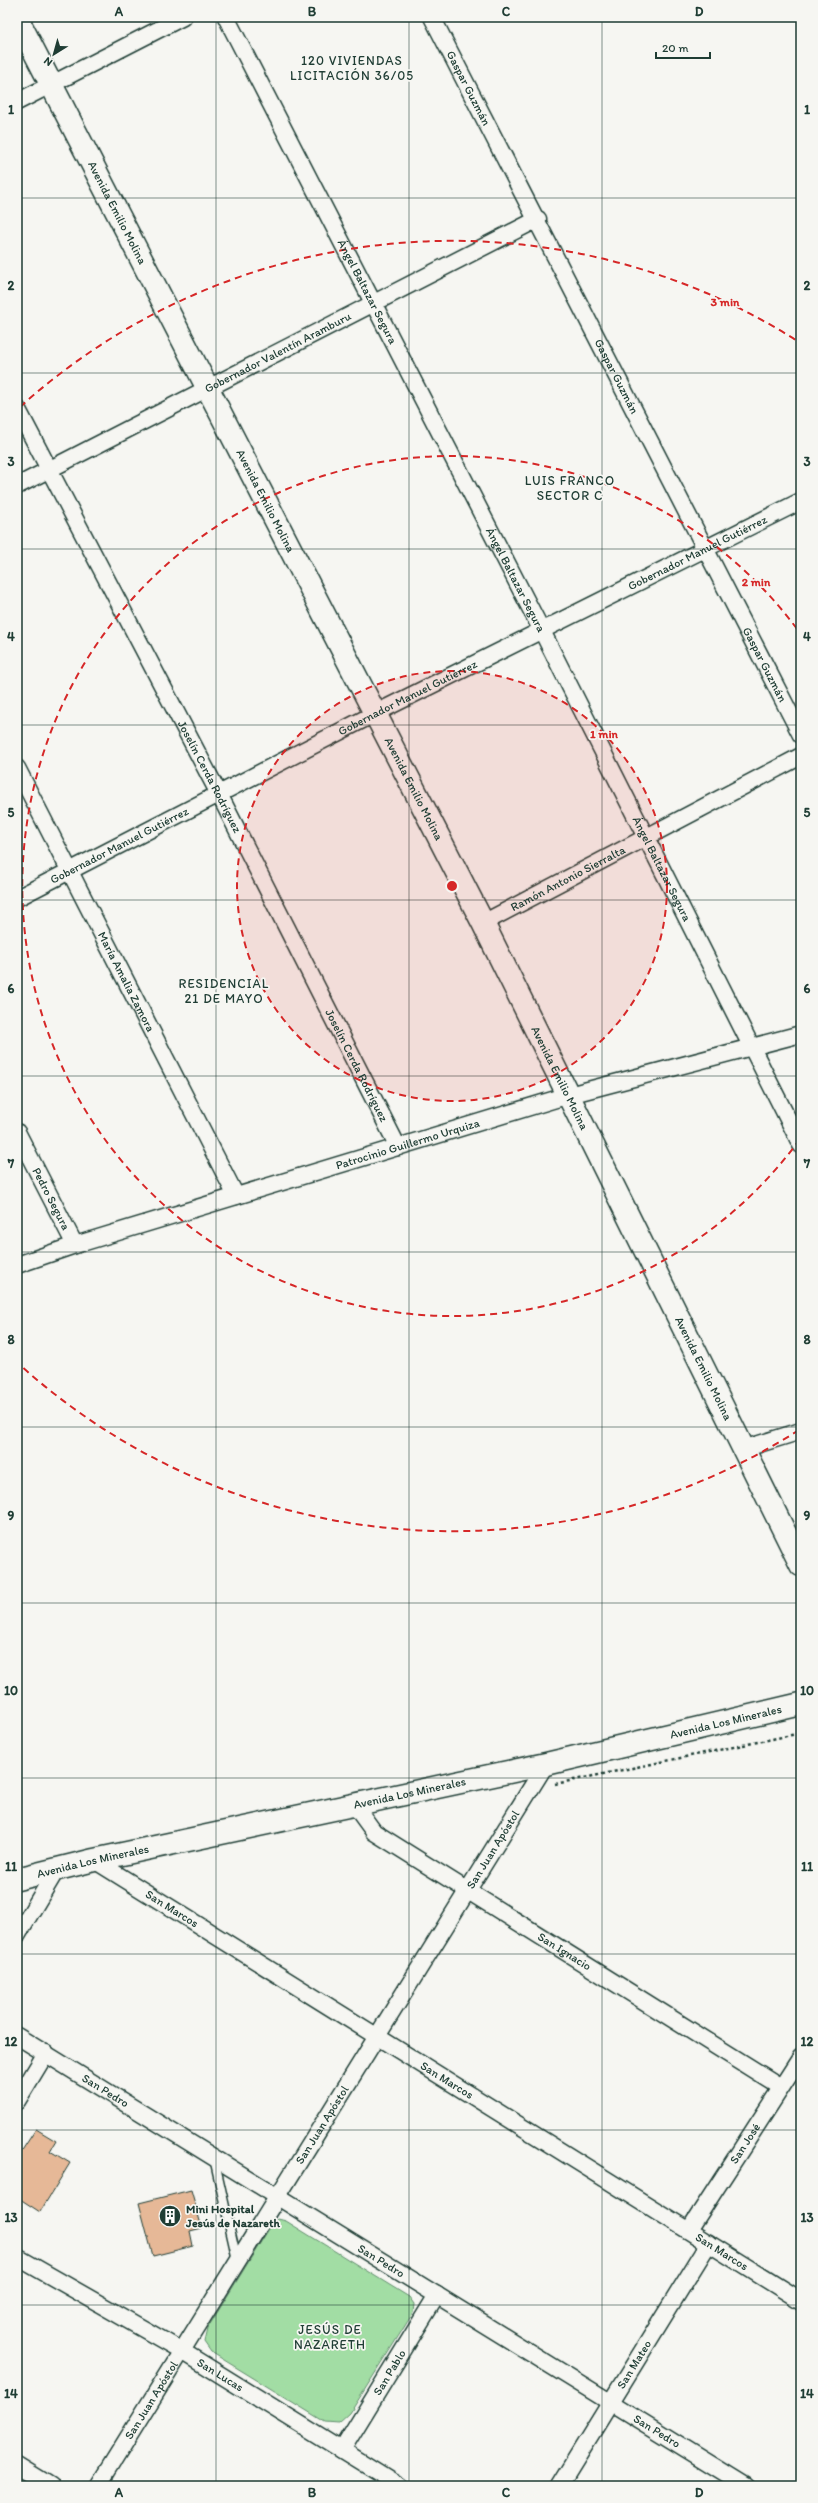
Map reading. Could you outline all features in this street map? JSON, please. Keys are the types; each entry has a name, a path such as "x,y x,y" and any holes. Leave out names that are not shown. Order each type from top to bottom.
{"street":[{"path":"17,102 182,17"},
{"name":"Ángel Baltazar Segura","path":"226,17 542,631 754,1047 801,1145"},
{"name":"Gaspar Guzmán","path":"432,17 538,219 801,735"},
{"name":"Avenida Emilio Molina","path":"17,18 483,922 801,1565"},
{"name":"Gobernador Valentín Aramburu","path":"17,486 373,302 538,219"},
{"name":"Joselín Cerda Rodríguez","path":"17,408 218,794 398,1147"},
{"name":"Gobernador Manuel Gutiérrez","path":"17,898 376,713 801,501"},
{"name":"Ramón Antonio Sierralta","path":"483,922 801,756"},
{"name":"María Amalia Zamora","path":"17,768 236,1196"},
{"name":"Patrocinio Guillermo Urquiza","path":"17,1265 75,1245 569,1095 801,1034"},
{"name":"Pedro Segura","path":"17,1132 75,1245"},
{"path":"743,1449 801,1431"},
{"name":"Avenida Los Minerales","path":"17,1879 94,1860 355,1806 546,1764 801,1704"},
{"name":"San Juan Apóstol","path":"98,2486 546,1764"},
{"name":"San Ignacio","path":"355,1806 374,1832 781,2088"},
{"name":"San Marcos","path":"94,1860 801,2301"},
{"path":"17,1936 57,1869"},
{"name":"San Pedro","path":"17,2036 746,2486"},
{"path":"17,2101 46,2053"},
{"name":"San José","path":"689,2230 801,2057"},
{"name":"San Mateo","path":"559,2486 709,2243"},
{"name":"San Lucas","path":"17,2257 182,2351 400,2486"},
{"name":"San Pablo","path":"342,2450 436,2295"},
{"path":"17,2465 51,2486"}],"lane":[{"path":"214,2157 237,2262"}],"green space":[{"path":"278,2219 286,2221 409,2297 414,2304 413,2313 350,2413 339,2423 325,2422 211,2352 204,2342 207,2329 272,2224"}],"building":[{"path":"36,2129 56,2141 50,2151 70,2163 40,2212 20,2199 17,2204 17,2158"},
{"name":"Mini Hospital Jesús de Nazareth","path":"191,2190 202,2228 190,2231 193,2246 153,2256 139,2203"}],"place":[{"name":"Mini Hospital Jesús de Nazareth","path":"170,2216"}],"district":[{"name":"120 VIVIENDAS LICITACIÓN 36/05","path":"352,68"},
{"name":"LUIS FRANCO SECTOR C","path":"570,488"},
{"name":"RESIDENCIAL 21 DE MAYO","path":"224,990"},
{"name":"JESÚS DE NAZARETH","path":"330,2336"}]}
